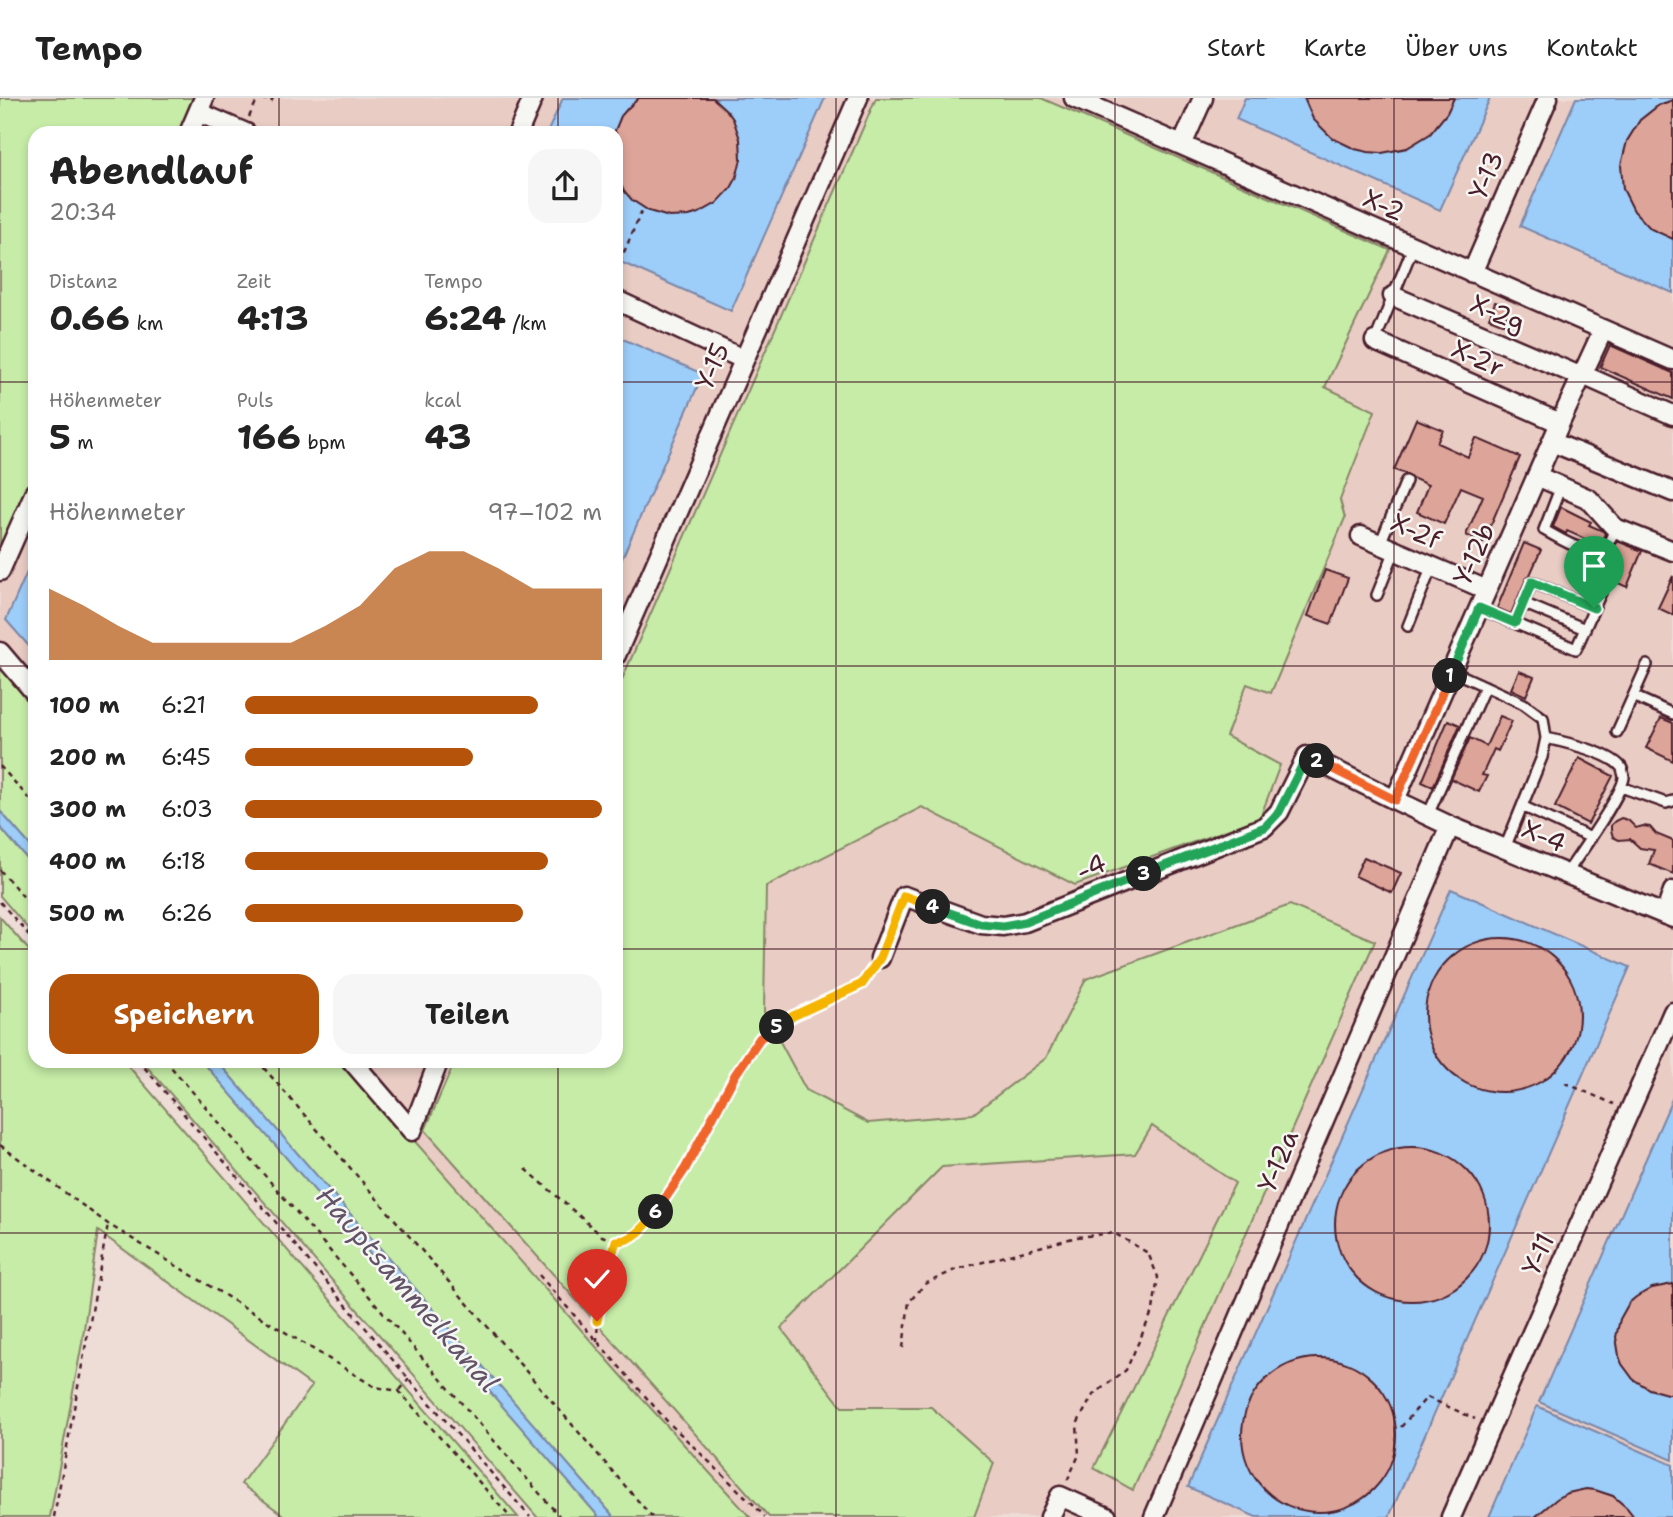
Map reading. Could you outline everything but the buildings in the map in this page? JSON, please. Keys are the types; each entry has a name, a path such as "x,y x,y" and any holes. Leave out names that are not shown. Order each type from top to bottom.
{"street":[{"path":"521,126 533,98"},
{"name":"Y-15","path":"623,628 858,98"},
{"name":"X-2","path":"1074,98 1673,360"},
{"path":"1182,145 1203,98"},
{"name":"Y-13","path":"1472,273 1548,98"},
{"path":"192,126 201,105 248,125"},
{"name":"X-2g","path":"1393,296 1673,415"},
{"path":"623,303 743,359"},
{"name":"Y-12b","path":"1395,800 1603,330"},
{"name":"X-2r","path":"1375,341 1560,423"},
{"path":"1552,442 1673,492"},
{"path":"1537,476 1589,499 1615,528 1673,551"},
{"path":"0,572 28,508"},
{"name":"X-2f","path":"1362,536 1487,590"},
{"path":"0,652 28,685"},
{"name":"-4","path":"880,958 904,896 981,924 1003,926 1025,922 1265,827 1279,812 1307,756 1395,800"},
{"name":"X-4","path":"1395,800 1450,826 1669,916"},
{"name":"Y-12a","path":"1154,1517 1450,826"},
{"path":"1669,916 1673,891"},
{"name":"Y-11","path":"1451,1517 1673,1012"},
{"path":"358,1068 412,1131 436,1068"},
{"path":"1050,1517 1060,1496 1107,1517"}],"lane":[{"path":"1375,341 1413,247"},
{"path":"1377,596 1387,547 1406,481"},
{"path":"1561,486 1544,530 1584,550 1595,551 1606,545 1615,528"},
{"path":"1408,626 1432,566"},
{"path":"1515,623 1532,582 1594,608"},
{"path":"1479,608 1576,649 1602,588"},
{"path":"1523,603 1585,629"},
{"path":"1617,732 1647,665"},
{"path":"1452,671 1524,704 1543,718 1546,738 1542,757 1505,848"},
{"path":"1428,816 1485,686"},
{"path":"1633,696 1673,714"},
{"path":"1546,738 1576,745 1605,757 1621,766 1625,776 1591,838 1566,874"},
{"path":"1621,787 1665,803 1673,801"},
{"path":"1522,806 1591,838"}],"path":[{"path":"248,125 260,98 271,102 273,98"},
{"path":"623,254 642,209"},
{"path":"0,766 28,798"},
{"path":"0,870 28,902"},
{"path":"0,902 28,934"},
{"path":"526,1168 602,1236 625,1242 646,1226 685,1169 735,1075 760,1038 793,1016 862,984 880,958"},
{"path":"145,1068 530,1517"},
{"path":"172,1068 559,1517"},
{"path":"264,1068 652,1517"},
{"path":"1565,1083 1630,1110"},
{"path":"0,1145 108,1224 375,1387 399,1391 510,1517"},
{"path":"54,1517 108,1224"},
{"path":"902,1348 909,1302 925,1284 957,1269 1077,1237 1114,1233 1148,1254 1158,1277 1153,1310 1126,1370 1093,1395 1077,1424 1079,1455 1060,1496"},
{"path":"597,1342 597,1321 616,1241"},
{"path":"539,1275 667,1421 765,1517"},
{"path":"399,1391 409,1379"},
{"path":"1401,1427 1427,1397 1491,1426"}],"shaded area":[{"path":"194,98 1673,98 1673,1517 750,1517 350,1068 623,1068 623,126 182,126"},
{"path":"28,485 28,699 0,667 0,551"}],"green space":[{"path":"0,98 194,98 182,126 28,126 28,485 0,551"},
{"path":"876,98 1041,98 1390,250 1325,387 1375,411 1340,500 1345,518 1271,693 1247,684 1226,736 1280,765 1260,818 1075,885 922,807 766,886 764,1012 806,1090 868,1123 973,1114 1046,1058 1086,979 1290,905 1375,941 1133,1490 1094,1468 1235,1183 1152,1126 1135,1154 942,1167 781,1328 842,1407 931,1407 994,1463 974,1517 769,1517 425,1130 452,1068 623,1068 623,677"},
{"path":"0,667 28,699 28,843 0,811"},
{"path":"0,827 28,860 28,929 0,896"},
{"path":"0,917 28,949 28,1068 130,1068 518,1517 286,1517 241,1484 312,1386 98,1231 82,1343 50,1517 0,1517"},
{"path":"148,1068 208,1068 599,1517 537,1517"},
{"path":"223,1068 350,1068 750,1517 614,1517"}],"water":[{"path":"563,98 825,98 731,311 623,263 623,126 550,126"},
{"path":"1245,98 1490,98 1440,210 1236,119"},
{"path":"1576,98 1673,98 1673,293 1520,226"},
{"path":"623,339 703,374 623,556"},
{"path":"28,570 28,645 6,620"},
{"path":"0,811 28,843 28,860 0,827"},
{"path":"1451,889 1630,967 1389,1517 1256,1517 1188,1487"},
{"name":"Hauptsammelkanal","path":"208,1068 223,1068 614,1517 599,1517"},
{"path":"1673,1097 1673,1460 1539,1402"},
{"path":"1537,1406 1673,1465 1673,1517 1489,1517"}],"route":[{"path":"597,1321 616,1241 625,1242 646,1226 685,1169 735,1075 760,1038 793,1016 862,984 880,958 904,896 981,924 1003,926 1025,922 1265,827 1279,812 1307,756 1395,800 1479,608 1515,623 1532,582 1594,608"}]}
